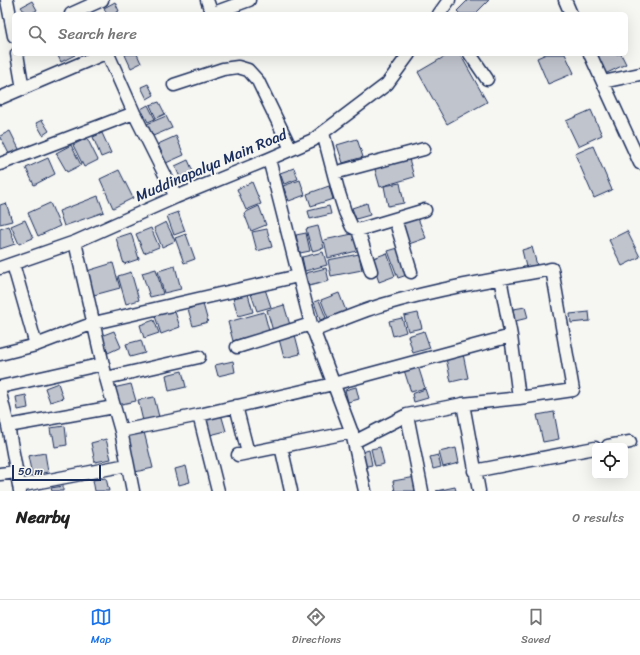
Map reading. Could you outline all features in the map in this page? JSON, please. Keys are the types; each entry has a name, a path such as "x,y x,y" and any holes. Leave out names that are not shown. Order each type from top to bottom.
{"street":[{"path":"7,0 12,26"},
{"path":"75,12 102,0"},
{"path":"207,0 211,12"},
{"path":"217,12 249,0"},
{"path":"441,12 449,0"},
{"path":"565,0 570,12"},
{"path":"17,56 23,89"},
{"path":"0,98 98,56"},
{"path":"109,56 134,114 176,197"},
{"name":"Muddinapalya Main Road","path":"0,268 75,242 176,197 313,140 387,84 408,56"},
{"path":"471,56 488,79"},
{"path":"591,56 640,163"},
{"path":"174,85 223,68 238,67 248,70 258,81 291,149"},
{"path":"603,82 640,74"},
{"path":"0,164 134,114"},
{"path":"324,133 345,212 352,227 358,230 425,210"},
{"path":"334,173 424,149"},
{"path":"269,159 312,327 353,437 365,491"},
{"path":"395,219 411,272"},
{"path":"358,230 371,271"},
{"path":"75,242 106,378 121,431 133,491"},
{"path":"13,264 36,345"},
{"path":"236,406 243,454 281,446 353,437 407,415 463,404 573,390 552,270 500,278 420,295 381,305 312,327 237,347"},
{"path":"0,354 36,345 94,323 298,276"},
{"path":"500,278 511,336 519,398"},
{"path":"121,431 199,415 333,384 511,336"},
{"path":"106,378 199,357"},
{"path":"0,387 103,364"},
{"path":"0,393 8,426 19,488 127,466"},
{"path":"463,404 474,471 479,491"},
{"path":"8,426 114,407"},
{"path":"199,415 218,491"},
{"path":"407,415 422,491"},
{"path":"624,443 630,442"},
{"path":"281,446 291,491"},
{"path":"474,471 592,449"},
{"path":"0,474 16,472"}],"building":[{"path":"468,0 489,0 477,12 457,11"},
{"path":"32,1 37,10 34,12 25,12 21,7"},
{"path":"115,2 119,11 106,12 104,8"},
{"path":"58,56 73,56 61,62"},
{"path":"125,56 138,56 141,63 131,68"},
{"path":"446,56 461,56 487,102 447,124 418,72"},
{"path":"542,56 566,56 574,73 548,84 537,58"},
{"path":"597,56 622,56 626,64 605,74"},
{"path":"148,84 154,95 147,99 141,87"},
{"path":"159,102 165,114 156,118 150,105"},
{"path":"148,105 155,119 148,122 141,109"},
{"path":"591,110 602,135 578,146 566,121"},
{"path":"166,116 172,128 153,136 147,124"},
{"path":"42,120 49,131 43,135 36,123"},
{"path":"10,131 20,151 10,156 0,136"},
{"path":"102,133 111,153 101,157 93,137"},
{"path":"176,136 184,155 166,163 158,144"},
{"path":"87,138 98,160 84,167 73,145"},
{"path":"357,139 363,157 343,163 337,145"},
{"path":"71,145 81,165 67,172 56,153"},
{"path":"593,146 612,190 594,198 575,154"},
{"path":"408,155 414,177 380,187 374,166"},
{"path":"48,158 55,174 34,185 26,168"},
{"path":"188,160 196,178 183,184 175,166"},
{"path":"294,168 298,179 284,184 280,173"},
{"path":"119,170 133,198 113,208 100,179"},
{"path":"300,180 305,195 289,201 283,186"},
{"path":"252,182 261,204 246,210 237,189"},
{"path":"400,183 404,203 388,206 384,186"},
{"path":"329,186 333,199 311,206 307,194"},
{"path":"98,196 104,212 64,226 59,211"},
{"path":"6,203 12,221 0,224 0,205"},
{"path":"50,203 60,226 38,236 28,213"},
{"path":"367,203 370,215 356,219 352,208"},
{"path":"259,206 266,225 251,231 244,213"},
{"path":"329,206 331,214 310,219 308,211"},
{"path":"178,212 185,231 174,235 167,216"},
{"path":"417,216 426,238 409,244 401,223"},
{"path":"25,220 33,238 19,244 11,226"},
{"path":"166,222 175,241 162,247 154,228"},
{"path":"9,226 15,244 0,249 0,229"},
{"path":"318,226 324,248 312,251 306,229"},
{"path":"151,228 159,247 144,253 136,234"},
{"path":"267,229 272,247 257,251 252,232"},
{"path":"627,231 640,257 622,266 609,240"},
{"path":"131,233 139,259 124,264 116,238"},
{"path":"306,233 310,251 300,253 296,235"},
{"path":"357,233 361,250 328,258 324,240"},
{"path":"186,234 195,259 184,263 175,238"},
{"path":"532,247 537,265 526,267 522,250"},
{"path":"398,248 407,275 398,278 388,251"},
{"path":"323,252 327,265 305,271 302,257"},
{"path":"387,253 395,276 379,282 371,259"},
{"path":"359,254 362,270 331,276 328,260"},
{"path":"113,263 120,288 94,295 87,271"},
{"path":"175,266 181,289 164,293 158,271"},
{"path":"326,268 329,281 309,286 306,273"},
{"path":"156,269 163,294 150,297 142,273"},
{"path":"131,272 139,300 126,304 118,276"},
{"path":"265,289 271,307 257,311 251,294"},
{"path":"339,293 346,311 328,318 321,300"},
{"path":"248,294 253,312 238,316 233,298"},
{"path":"319,300 326,318 320,320 314,302"},
{"path":"203,304 208,322 193,326 188,309"},
{"path":"284,305 290,325 273,331 267,310"},
{"path":"525,307 528,318 511,322 508,310"},
{"path":"174,309 180,327 161,334 155,316"},
{"path":"264,312 269,331 233,341 228,322"},
{"path":"589,312 590,321 571,323 570,314"},
{"path":"418,313 422,328 408,331 404,316"},
{"path":"402,318 406,332 393,336 389,321"},
{"path":"154,320 159,333 144,338 140,325"},
{"path":"114,331 121,347 108,353 101,336"},
{"path":"424,331 430,348 413,353 408,336"},
{"path":"295,335 300,354 284,358 279,339"},
{"path":"141,340 145,353 130,357 126,344"},
{"path":"463,354 468,378 451,382 446,358"},
{"path":"233,361 235,372 218,376 215,365"},
{"path":"418,366 425,388 411,392 404,370"},
{"path":"182,371 186,387 169,391 166,375"},
{"path":"58,383 63,398 50,402 45,388"},
{"path":"131,384 136,401 117,405 113,388"},
{"path":"356,387 359,399 348,402 345,390"},
{"path":"425,389 428,398 414,402 412,394"},
{"path":"26,395 28,408 18,410 16,397"},
{"path":"154,397 159,417 143,421 138,400"},
{"path":"554,412 559,439 543,442 537,415"},
{"path":"221,414 226,431 206,436 202,419"},
{"path":"65,426 67,445 55,447 50,428"},
{"path":"144,432 153,468 135,472 127,436"},
{"path":"106,439 111,459 95,462 91,443"},
{"path":"380,447 384,464 375,466 371,449"},
{"path":"456,448 459,463 443,467 439,452"},
{"path":"369,450 372,465 362,467 359,453"},
{"path":"45,453 48,472 32,475 28,456"},
{"path":"438,455 441,467 433,469 430,457"},
{"path":"186,466 190,482 179,485 175,469"},
{"path":"416,477 419,491 395,491 393,481"},
{"path":"106,478 109,491 95,491 93,480"},
{"path":"63,486 63,491 52,491 51,488"},
{"path":"455,487 456,491 436,491"}]}
